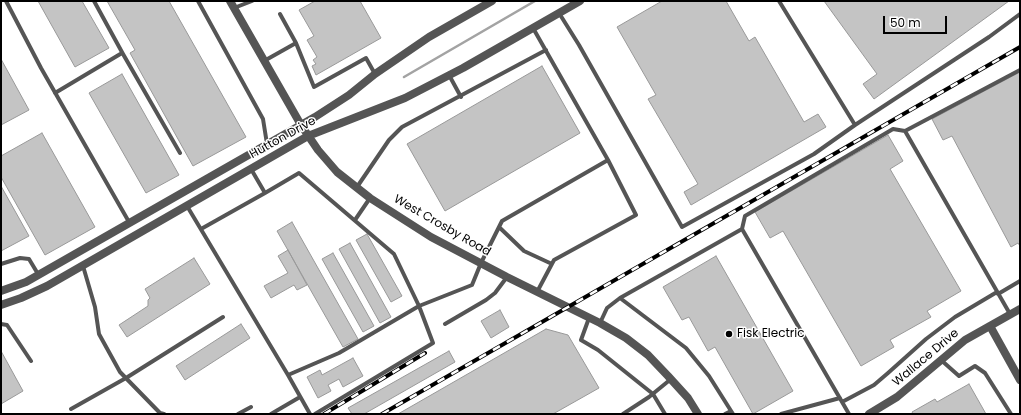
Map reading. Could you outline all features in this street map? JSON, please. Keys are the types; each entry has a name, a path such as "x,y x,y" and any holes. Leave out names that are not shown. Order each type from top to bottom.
{"street":[{"name":"Hutton Drive","path":"1,291 26,282 301,125 349,95 375,74 428,37 492,1"},
{"name":"Hutton Drive","path":"1,304 21,298 48,286 308,136 405,98 449,75 577,2"},
{"name":"West Crosby Road","path":"232,5 301,125 318,150 338,172 370,198 431,237 536,292 600,323 626,338 648,355 671,379 688,398 698,414"},
{"path":"180,193 187,206"},
{"path":"76,253 83,266"},
{"name":"Wallace Drive","path":"869,414 897,397 965,340 1020,309"},
{"path":"990,326 1020,380"}],"lane":[{"path":"6,1 55,94 129,222"},
{"path":"94,1 122,53 180,153"},
{"path":"198,1 263,119 267,144"},
{"path":"232,5 252,1"},
{"path":"779,1 855,125"},
{"path":"559,13 579,45 682,227 814,154 855,125 989,37 1020,14"},
{"path":"280,14 296,43 314,87 366,58 375,74"},
{"path":"533,28 608,160 636,215 554,260 536,292"},
{"path":"264,61 296,43"},
{"path":"357,187 389,140 402,128 546,50"},
{"path":"55,94 122,53"},
{"path":"849,414 742,229 745,216 893,130 905,130 1020,70"},
{"path":"449,75 461,97"},
{"path":"905,130 1010,314"},
{"path":"288,375 339,353 419,306 472,286 481,263 502,221 608,160"},
{"path":"251,169 265,192"},
{"path":"201,229 299,173 356,220 394,254 419,306 433,343 315,414"},
{"path":"356,220 370,198"},
{"path":"187,206 310,414"},
{"path":"499,227 524,251 552,264"},
{"path":"600,323 607,308 620,298 742,229"},
{"path":"1,264 20,258 28,259 38,274"},
{"path":"83,266 95,306 100,334 120,372 160,413 164,414"},
{"path":"445,324 486,300 495,293 507,277"},
{"path":"781,414 841,400 874,385 926,339 955,317 1020,281"},
{"path":"620,298 686,348 709,376 732,412 725,414"},
{"path":"71,409 126,378 223,317"},
{"path":"589,318 581,340 598,350 653,394 665,414"},
{"path":"1,324 7,325 31,361"},
{"path":"941,360 959,376 975,366 984,372 1011,414"},
{"path":"623,414 653,394 671,379"},
{"path":"270,414 300,397"},
{"path":"238,414 251,407"}],"building":[{"path":"38,1 82,1 109,48 75,67"},
{"path":"107,1 169,1 246,137 193,166 130,53 135,50"},
{"path":"315,1 360,1 381,38 316,75 312,66 316,64 313,60 317,57 307,40 314,36 299,10"},
{"path":"662,1 726,1 749,41 755,37 804,122 818,114 826,127 691,205 684,192 698,184 648,99 656,95 617,27"},
{"path":"824,1 1009,1 874,99 863,84 877,74"},
{"path":"1,59 29,110 1,125"},
{"path":"542,66 580,133 445,211 407,144"},
{"path":"1020,72 1020,246 1018,243 1011,247 952,136 943,140 932,119"},
{"path":"122,74 179,175 146,193 89,93"},
{"path":"42,133 95,227 45,255 1,177 1,156"},
{"path":"888,135 903,161 890,169 961,291 927,311 931,317 890,340 894,347 861,366 783,231 770,238 755,212"},
{"path":"1,186 29,236 1,251"},
{"path":"292,222 358,339 343,347 277,231"},
{"path":"367,234 402,296 391,302 356,240"},
{"path":"350,243 391,317 380,323 339,249"},
{"path":"288,250 307,285 297,290 294,285 271,298 264,286 288,273 278,256"},
{"path":"333,253 374,326 363,332 322,259"},
{"name":"Fisk Electric","path":"716,256 793,391 753,414 715,347 708,351 689,317 682,320 663,287"},
{"path":"194,258 210,284 127,337 119,325 148,306 148,300 150,298 145,289"},
{"path":"500,310 509,327 491,338 481,321"},
{"path":"241,324 250,338 185,380 176,366"},
{"path":"546,329 568,335 599,388 553,414 398,414"},
{"path":"1,351 23,391 1,404"},
{"path":"449,351 455,362 364,414 352,414 348,408"},
{"path":"353,358 363,376 343,387 339,379 328,385 331,391 318,398 307,377 320,370 322,375"},
{"path":"969,384 986,414 913,414 912,412 935,399 937,402"}],"waterway":[{"path":"404,77 535,1"}],"railway":[{"path":"382,414 1020,47"},
{"path":"324,414 425,353"}],"place":[{"name":"Fisk Electric","path":"729,334"}]}
